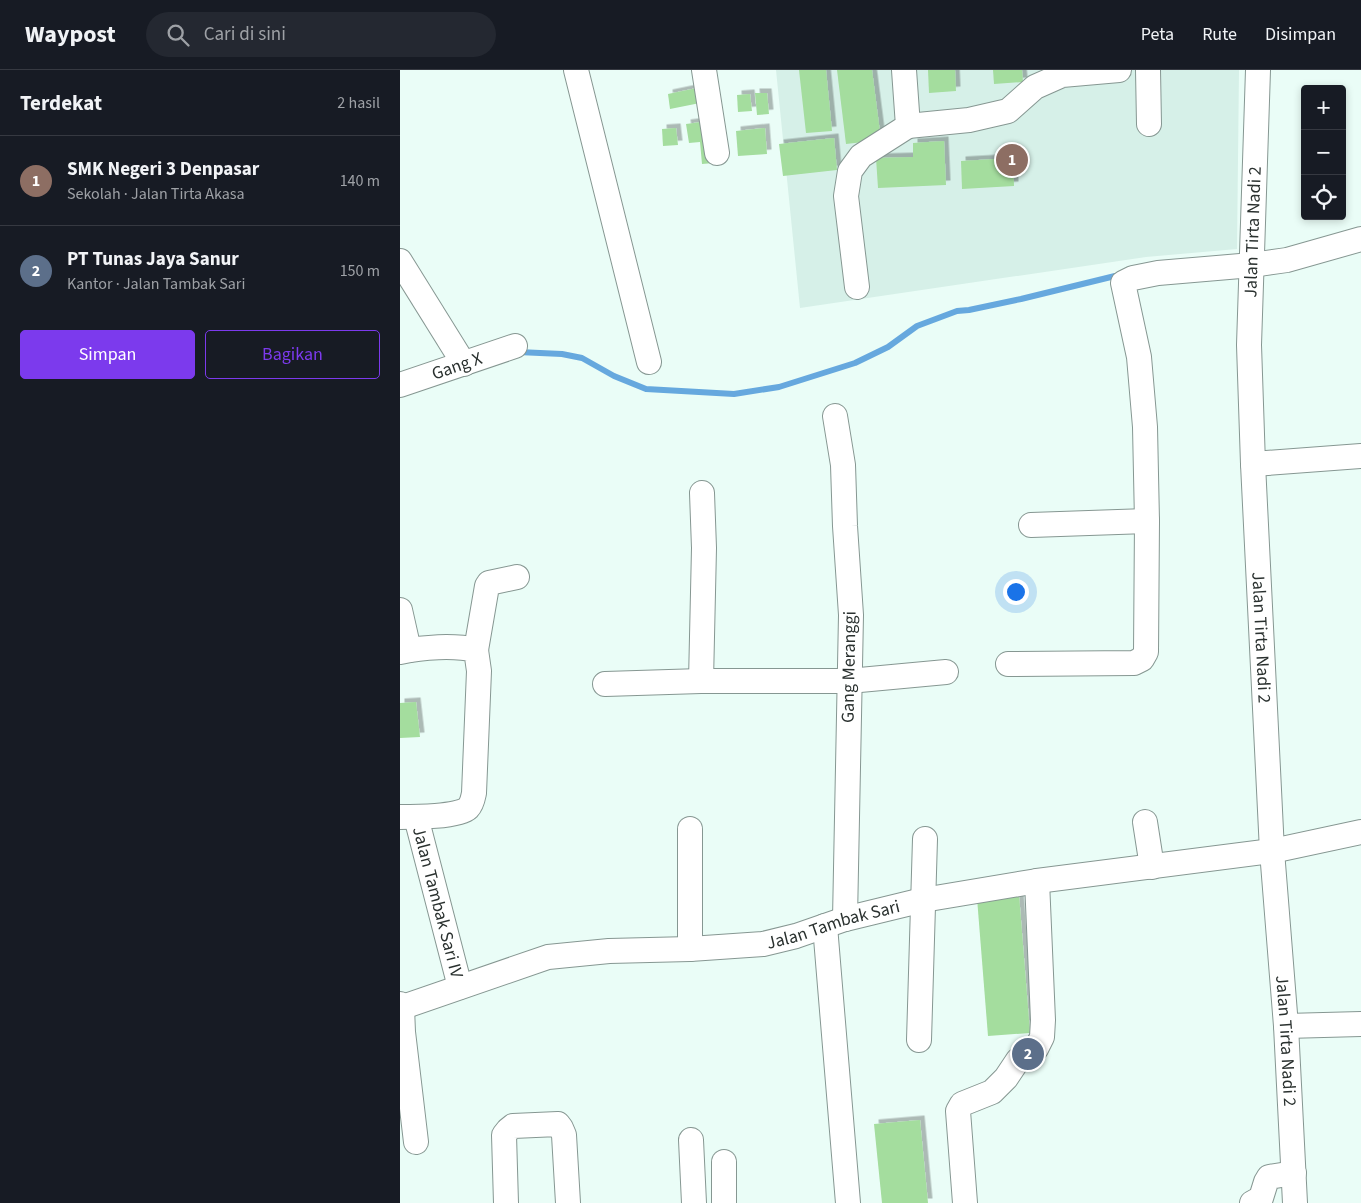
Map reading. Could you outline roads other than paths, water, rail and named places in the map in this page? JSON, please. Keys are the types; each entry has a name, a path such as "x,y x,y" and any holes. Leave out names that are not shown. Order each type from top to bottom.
{"street":[{"path":"576,70 649,362"},
{"path":"704,70 716,153"},
{"path":"904,70 908,126"},
{"path":"857,287 846,196 850,171 861,156 908,126 969,120 1008,111 1035,87 1062,75 1119,70"},
{"path":"1148,70 1149,124"},
{"name":"Jalan Tirta Nadi 2","path":"1258,70 1249,345 1272,851 1286,1026 1295,1203"},
{"path":"1008,664 1134,663 1142,659 1146,652 1147,521 1145,427 1139,357 1123,283 1133,278 1158,273 1287,260 1361,239"},
{"path":"400,262 464,364"},
{"name":"Gang X","path":"400,386 515,346"},
{"name":"Gang Meranggi","path":"835,416 843,465 851,615 835,922 848,1203"},
{"path":"1253,464 1361,456"},
{"path":"701,681 704,548 702,494"},
{"path":"1031,525 1147,521"},
{"path":"408,817 463,812 468,808 473,799 479,671 476,650 487,586 489,583 517,577"},
{"path":"400,610 405,651 455,647 476,650"},
{"path":"605,684 701,681 849,681 946,672"},
{"name":"Jalan Tambak Sari IV","path":"408,817 460,987"},
{"path":"1145,822 1152,867"},
{"path":"690,829 690,948"},
{"name":"Jalan Tambak Sari","path":"401,1007 548,957 609,951 763,944 796,936 835,922 923,900 1037,881 1272,851 1361,832"},
{"path":"919,1040 925,838"},
{"path":"965,1203 958,1111 962,1104 992,1092 1006,1078 1018,1060 1036,1049 1042,1037 1043,1020 1037,881"},
{"path":"401,1007 416,1142"},
{"path":"1286,1026 1361,1024"},
{"path":"506,1203 504,1135 513,1126 558,1124 564,1135 568,1203"},
{"path":"691,1140 694,1203"},
{"path":"724,1162 724,1203"},
{"path":"1252,1203 1261,1198 1269,1177 1294,1173"}],"waterway":[{"path":"518,352 562,354 582,358 614,376 646,389 734,394 779,387 855,363 888,347 917,326 957,311 1021,299 1115,276"}],"place":[{"name":"SMK Negeri 3 Denpasar","path":"1012,160"},
{"name":"PT Tunas Jaya Sanur","path":"1028,1054"}]}
